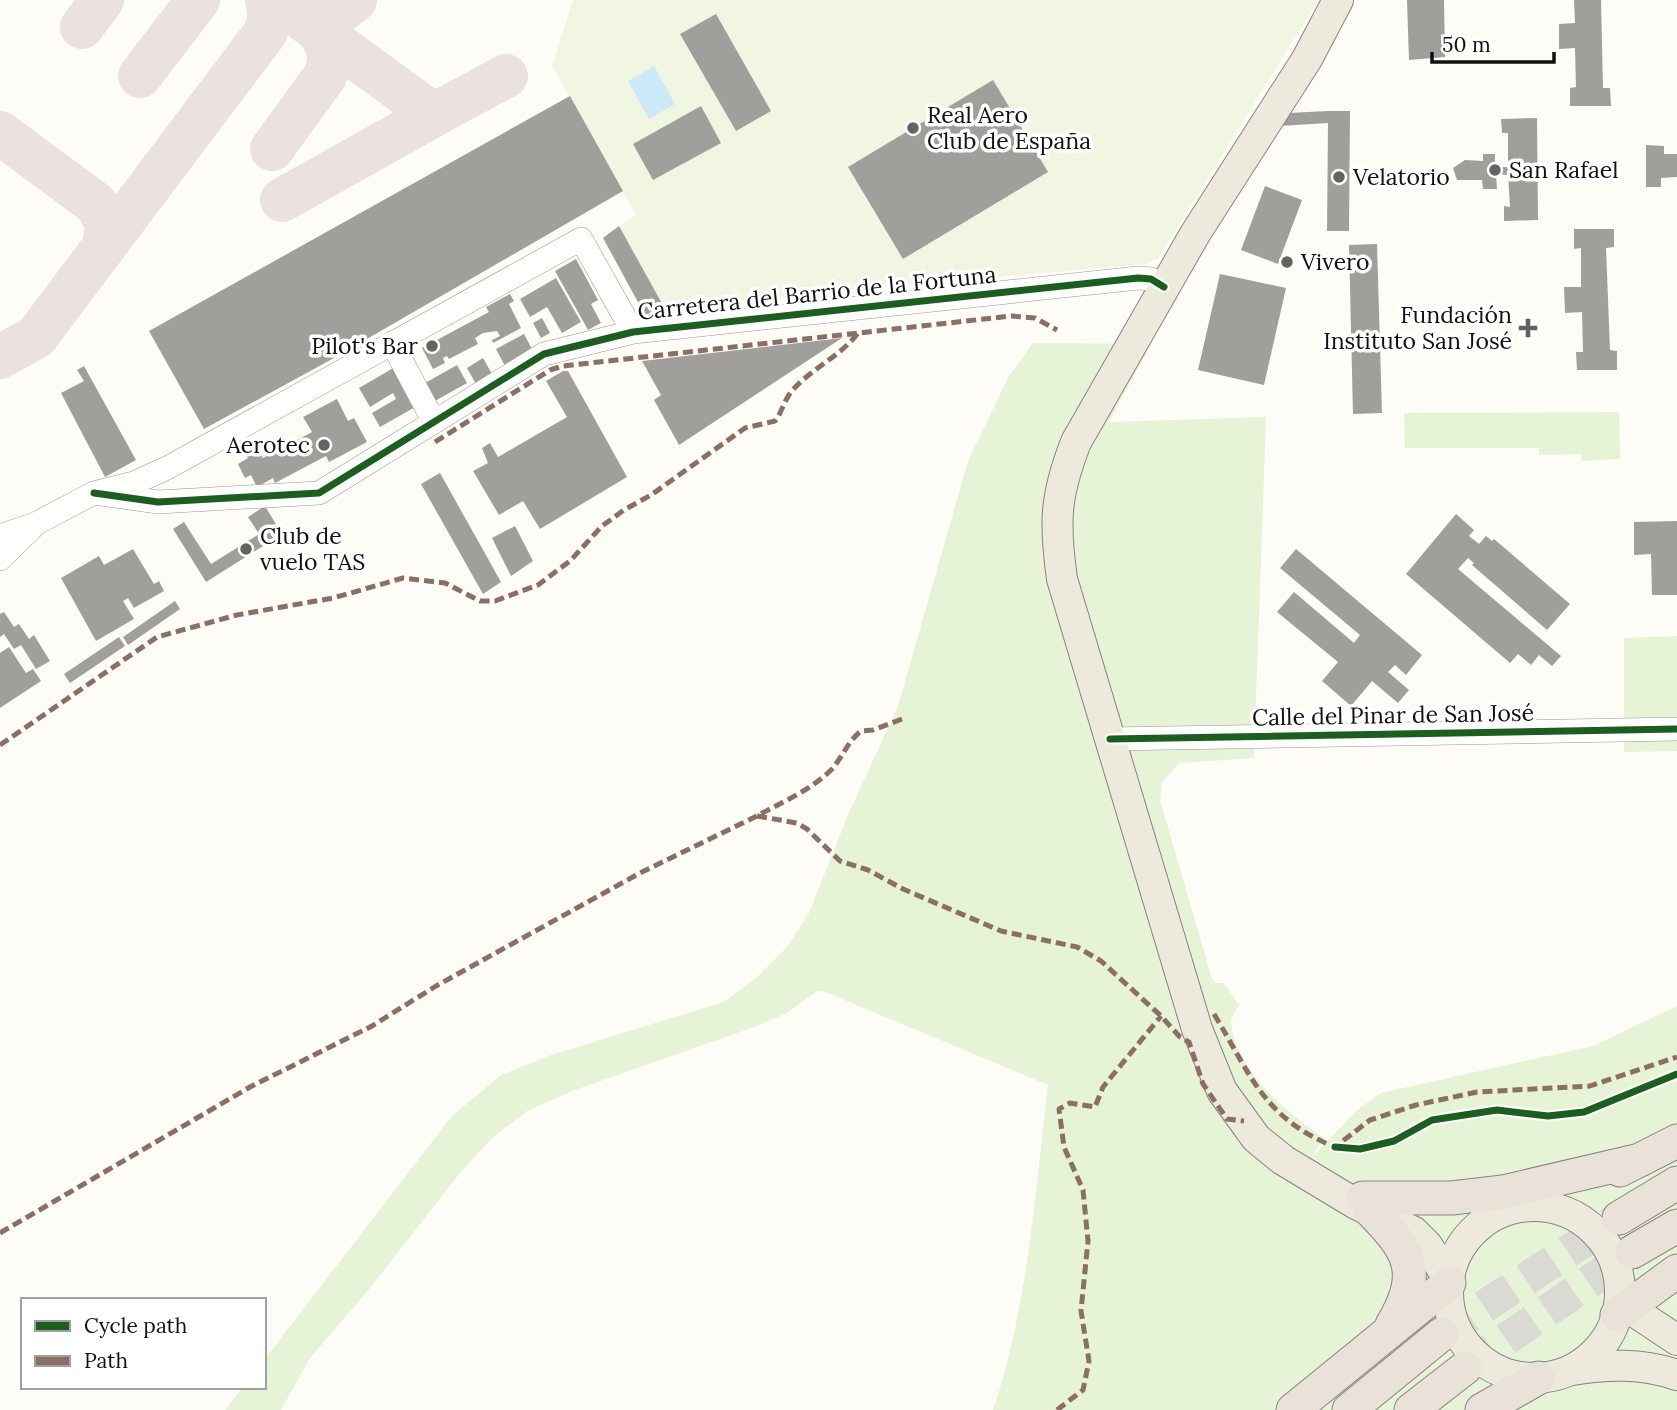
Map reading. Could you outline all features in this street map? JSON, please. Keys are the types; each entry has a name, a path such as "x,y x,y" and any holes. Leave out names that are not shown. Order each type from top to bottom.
{"highway":[{"path":"1543,1206 1677,1142"},
{"path":"1366,1204 1503,1192 1640,1160"},
{"path":"1619,1218 1677,1183"},
{"path":"1366,1204 1399,1240 1410,1268 1409,1292 1389,1329"},
{"path":"1632,1252 1677,1226"},
{"path":"1621,1308 1677,1271"},
{"path":"1293,1410 1449,1282"},
{"path":"1349,1410 1442,1334"},
{"path":"1411,1410 1465,1368"},
{"path":"1482,1410 1553,1375"}],"main road":[{"path":"1338,0 1307,59 1224,184 1076,442 1062,478 1056,516 1062,579 1197,1029 1222,1091 1256,1138 1283,1160 1329,1188 1366,1204 1414,1232 1427,1245 1449,1282"},
{"path":"1366,1204 1419,1209 1506,1211 1543,1206 1574,1215 1599,1235 1615,1263 1621,1308 1602,1345 1581,1364 1553,1375"},
{"path":"1506,1211 1484,1222 1466,1240 1454,1262 1449,1282 1452,1316 1470,1349 1501,1371 1553,1375 1603,1365 1633,1366 1677,1375"},
{"path":"1621,1308 1677,1340"}],"street":[{"name":"Carretera del Barrio de la Fortuna","path":"134,491 167,468 581,239 633,332"},
{"name":"Carretera del Barrio de la Fortuna","path":"0,536 36,524 94,493 134,491 178,501 319,493 544,354 633,332 1138,278 1151,279 1164,287"},
{"path":"392,343 434,422"},
{"path":"167,468 178,501"},
{"name":"Carretera del Barrio de la Fortuna","path":"0,559 36,524"},
{"name":"Calle del Pinar de San José","path":"1110,739 1677,729"}],"green space":[{"name":"Real Aero Club de España","path":"573,0 1318,0 1158,259 1145,264 664,307 619,226 636,215 552,66"},
{"path":"1033,343 1151,344 1109,422 1266,417 1254,758 1180,763 1162,782 1160,800 1212,979 1215,983 1224,983 1239,1005 1231,1020 1241,1055 1264,1088 1279,1103 1324,1138 1311,1158 1357,1110 1381,1093 1593,1046 1677,1006 1677,1410 993,1410 1015,1331 1029,1249 1048,1085 823,991 817,991 787,1013 757,1026 572,1091 527,1111 492,1138 460,1173 366,1293 310,1358 281,1410 225,1410 241,1389 266,1389 266,1357 451,1117 501,1075 551,1055 724,1002 757,977 786,948 809,913 848,815 898,706 968,461 1008,378"},
{"path":"1619,412 1620,459 1581,461 1581,454 1539,455 1539,448 1405,448 1404,413"},
{"path":"1677,636 1677,751 1624,752 1624,638"}],"water":[{"path":"654,66 675,104 649,119 628,81"}],"building":[{"path":"1407,0 1444,0 1445,57 1409,60"},
{"path":"1574,0 1601,0 1603,88 1610,88 1611,106 1570,106 1570,88 1576,87 1575,48 1559,49 1559,24 1575,23"},
{"path":"716,14 771,111 736,131 680,34"},
{"path":"993,80 1048,172 903,259 848,167"},
{"path":"570,96 623,191 334,358 204,429 149,331"},
{"path":"701,106 721,143 653,180 633,144"},
{"name":"Velatorio","path":"1350,111 1349,231 1327,231 1328,123 1280,126 1288,113"},
{"name":"San Rafael","path":"1537,118 1538,220 1504,221 1504,206 1510,207 1508,175 1496,174 1497,189 1483,189 1482,180 1457,180 1453,168 1465,160 1483,161 1483,154 1495,154 1495,167 1508,167 1508,133 1502,133 1501,119"},
{"path":"1646,145 1664,146 1664,154 1677,154 1677,177 1661,178 1661,187 1646,187"},
{"path":"1265,186 1302,200 1278,264 1241,250"},
{"path":"619,226 664,307 645,315 603,238"},
{"path":"1574,229 1614,229 1614,247 1606,248 1610,350 1617,351 1617,370 1577,370 1576,352 1583,352 1582,312 1565,313 1564,287 1581,287 1581,248 1574,249"},
{"path":"1377,244 1382,413 1353,414 1349,245"},
{"path":"576,259 598,300 591,304 601,323 588,330 555,271"},
{"path":"1220,274 1286,288 1264,385 1198,370"},
{"path":"556,278 581,322 562,333 547,307 530,317 520,299"},
{"path":"510,294 514,301 509,304 521,328 493,343 492,340 500,336 497,331 483,333 475,338 478,344 449,359 447,356 443,358 445,363 433,369 422,348 489,312 486,307"},
{"path":"542,318 550,333 541,338 533,323"},
{"path":"524,334 533,351 505,366 496,349"},
{"path":"842,338 679,445 654,400 661,395 642,361"},
{"path":"483,358 492,374 476,384 467,368"},
{"path":"457,365 467,383 435,401 425,383"},
{"path":"84,366 136,460 105,477 61,393 84,381 77,370"},
{"path":"395,367 417,406 380,427 372,413 396,399 393,393 370,407 359,388"},
{"path":"568,371 627,477 540,529 523,501 499,515 473,471 488,463 482,448 490,443 498,457 567,417 546,381"},
{"name":"Aerotec","path":"337,399 348,421 354,418 367,442 329,462 326,456 275,483 273,478 257,487 251,475 245,478 238,464 248,458 246,455 258,449 263,458 312,432 303,417"},
{"path":"440,473 501,582 483,594 421,484"},
{"name":"Club de vuelo TAS","path":"265,506 282,534 206,582 173,529 184,522 211,564 259,534 248,517"},
{"path":"1456,514 1474,530 1469,536 1479,544 1486,536 1492,541 1494,539 1570,604 1547,630 1472,565 1474,563 1468,558 1458,569 1561,656 1552,666 1539,655 1531,665 1518,654 1510,663 1406,574"},
{"path":"1677,521 1677,595 1652,595 1651,554 1634,555 1634,522"},
{"path":"515,526 533,561 511,576 492,538"},
{"path":"133,549 154,584 159,581 164,591 134,608 128,598 123,601 134,619 96,641 61,578 99,556 104,565"},
{"path":"1296,549 1422,655 1406,675 1395,665 1388,672 1409,690 1398,703 1372,681 1351,706 1322,681 1338,662 1277,612 1294,592 1354,643 1360,635 1280,568"},
{"path":"175,601 180,609 128,645 123,637"},
{"path":"4,612 14,627 19,624 29,639 34,635 50,661 36,669 21,645 14,649 4,634 0,637 0,614"},
{"path":"119,637 125,646 70,683 64,674"},
{"path":"9,647 26,673 33,669 41,681 0,708 0,653"}],"taxiway":[{"path":"82,27 102,0"},
{"path":"140,76 198,0"},
{"path":"0,357 36,337 265,33 270,20 267,0"},
{"path":"277,0 427,110 441,111 506,76"},
{"path":"305,21 332,15 355,0"},
{"path":"272,149 325,76 329,63 328,51 316,29"},
{"path":"282,200 441,111"},
{"path":"0,133 96,204 107,223 104,247"}],"tunnel":[{"path":"1442,1334 1619,1218"},
{"path":"1465,1368 1632,1252"}],"marked path":[{"path":"435,442 550,370 563,366 1011,316 1035,318 1057,330"},
{"path":"0,745 157,637 237,615 333,598 403,578 445,583 480,601 495,601 538,585 570,561 602,526 624,510 651,495 745,428 775,421 789,395 799,384 843,349 858,333"},
{"path":"902,719 873,730 861,731 831,770 815,784 757,816 797,823 807,829 840,861 868,870 903,889 1001,931 1077,947 1101,961 1180,1037 1189,1042 1203,1084 1227,1119 1244,1121"},
{"path":"0,1233 250,1087 372,1026 436,986 640,873 757,816"},
{"path":"1214,1014 1261,1092 1275,1108 1291,1123 1335,1147 1370,1120 1416,1105 1477,1092 1590,1086 1677,1057"},
{"path":"1057,1410 1083,1390 1089,1361 1081,1311 1088,1241 1083,1190 1064,1147 1059,1109 1070,1103 1095,1107 1103,1087 1161,1016"}],"cycle path":[{"path":"94,493 158,502 319,493 544,354 633,332 1138,278 1151,279 1164,287"},
{"path":"1110,739 1677,729"},
{"path":"1335,1147 1360,1149 1394,1141 1432,1120 1497,1110 1548,1116 1584,1112 1677,1074"}],"place":[{"name":"Real Aero Club de España","path":"913,128"},
{"name":"San Rafael","path":"1495,170"},
{"name":"Velatorio","path":"1339,177"},
{"name":"Vivero","path":"1287,262"},
{"name":"Fundación Instituto San José","path":"1528,328"},
{"name":"Pilot's Bar","path":"432,346"},
{"name":"Aerotec","path":"324,445"},
{"name":"Club de vuelo TAS","path":"246,549"}]}
